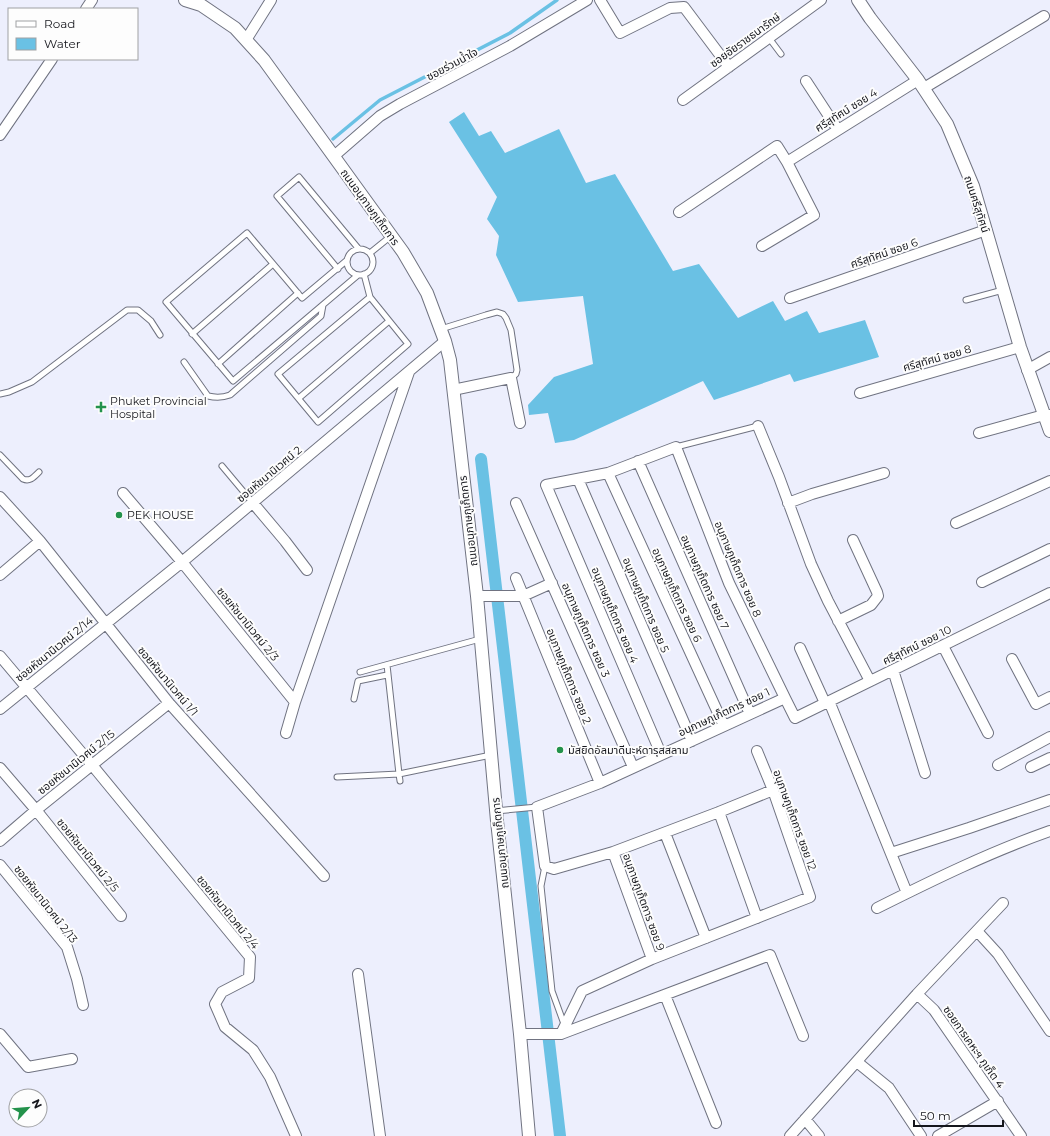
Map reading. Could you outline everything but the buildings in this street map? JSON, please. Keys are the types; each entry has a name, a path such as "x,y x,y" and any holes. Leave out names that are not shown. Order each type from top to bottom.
{"street":[{"name":"ถนนอนุภาษภูเก็ตการ","path":"185,0 201,5 235,28 264,60 403,252 427,293 445,341 450,360 477,596 496,812 520,1034 529,1136"},
{"path":"246,40 271,0"},
{"name":"ซอยร่วมน้ำใจ","path":"334,156 380,116 510,46 587,0"},
{"path":"600,0 620,34 670,8 684,7 729,67"},
{"name":"ซอยอัยราชธนารักษ์","path":"683,100 821,0"},
{"name":"ถนนศรีสุทัศน์","path":"858,0 921,84 947,124 973,186 1027,370 1047,415 1050,431"},
{"name":"ศรีสุทัศน์ ซอย 4","path":"787,162 838,130 1044,16"},
{"path":"0,135 51,60"},
{"path":"806,81 838,130"},
{"path":"679,212 777,146 814,214 762,246"},
{"name":"ศรีสุทัศน์ ซอย 6","path":"790,298 986,230"},
{"name":"ซอยหัชนานิเวศน์ 2","path":"106,624 253,503 445,341"},
{"name":"ศรีสุทัศน์ ซอย 8","path":"860,393 1020,347"},
{"path":"1027,370 1050,357"},
{"path":"286,733 295,702 409,372"},
{"path":"453,390 511,378 520,423"},
{"path":"979,433 1047,415"},
{"path":"758,426 811,564 838,621 870,681"},
{"path":"578,478 608,473 676,447"},
{"name":"อนุภาษภูเก็ตการ ซอย 8","path":"676,447 729,583 785,698"},
{"name":"อนุภาษภูเก็ตการ ซอย 7","path":"638,461 750,714"},
{"name":"อนุภาษภูเก็ตการ ซอย 6","path":"608,473 724,726"},
{"path":"788,503 812,494 884,473"},
{"name":"อนุภาษภูเก็ตการ ซอย 4","path":"578,478 546,485 661,754"},
{"name":"อนุภาษภูเก็ตการ ซอย 5","path":"578,478 692,741"},
{"path":"956,522 1050,481"},
{"name":"ซอยหัชนานิเวศน์ 2/3","path":"123,493 182,562 295,702"},
{"name":"ซอยหัชนานิเวศน์ 1/1","path":"0,497 40,541 169,703 324,876"},
{"path":"253,503 307,570"},
{"name":"อนุภาษภูเก็ตการ ซอย 3","path":"516,503 633,767"},
{"path":"838,621 871,605 878,596 853,540"},
{"path":"0,574 40,541"},
{"path":"982,582 1050,549"},
{"name":"อนุภาษภูเก็ตการ ซอย 2","path":"516,578 600,783"},
{"path":"477,596 523,596 552,583"},
{"name":"ศรีสุทัศน์ ซอย 10","path":"795,718 1050,594"},
{"name":"ซอยหัชนานิเวศน์ 2/14","path":"0,709 106,624"},
{"path":"943,646 988,733"},
{"path":"800,648 827,702 907,893"},
{"path":"0,656 92,765"},
{"path":"1012,659 1036,704 1050,697"},
{"path":"893,670 925,773"},
{"name":"อนุภาษภูเก็ตการ ซอย 1","path":"537,807 600,783 785,698 795,718"},
{"name":"ซอยหัชนานิเวศน์ 2/15","path":"0,841 36,810 169,703"},
{"path":"998,764 1050,737"},
{"name":"อนุภาษภูเก็ตการ ซอย 12","path":"756,918 810,897 773,790 757,751"},
{"path":"1031,767 1050,758"},
{"name":"ซอยหัชนานิเวศน์ 2/4","path":"92,765 250,957 249,978 222,992 215,1004 225,1027 253,1050 270,1078 296,1136"},
{"name":"ซอยหัชนานิเวศน์ 2/5","path":"0,768 36,810 121,916"},
{"path":"537,807 545,866 554,869 613,852 666,833 773,790"},
{"path":"891,853 1050,800"},
{"path":"563,1030 582,991 652,959 756,918 719,812"},
{"path":"877,908 1013,844 1050,831"},
{"path":"666,833 706,938"},
{"name":"อนุภาษภูเก็ตการ ซอย 9","path":"613,852 652,959"},
{"name":"ซอยหัชนานิเวศน์ 2/13","path":"0,865 67,947 83,1005"},
{"path":"790,1136 917,994 1003,903"},
{"path":"976,931 998,954 1050,1031"},
{"path":"520,1034 563,1030 665,995 770,955 803,1036"},
{"path":"358,974 380,1136"},
{"name":"ซอยการเคหะฯ ภูเก็ต 4","path":"917,994 934,1010 1021,1136"},
{"path":"665,995 716,1123"},
{"path":"0,1034 28,1068 72,1059"},
{"path":"857,1062 889,1088 921,1136"},
{"path":"938,1136 998,1101"},
{"path":"805,1119 819,1136"}],"lane":[{"path":"769,38 781,54"},
{"path":"338,269 277,196 299,177 358,248"},
{"path":"247,233 302,298 338,269 346,261 352,250 358,248 365,249 370,253 372,265 369,270 364,274 358,275 233,382 166,302 247,233"},
{"path":"370,253 392,236"},
{"path":"346,261 352,272 358,275"},
{"path":"192,334 273,264"},
{"path":"364,274 370,297 408,344 318,422 278,374 370,297"},
{"path":"966,300 1004,290"},
{"path":"218,364 298,292"},
{"path":"184,362 208,396 222,398 230,394 321,316 324,304"},
{"path":"0,394 9,392 32,382 127,310 138,310 151,321 160,334"},
{"path":"441,329 497,312 503,314 510,330 516,370 516,374 511,378"},
{"path":"299,398 389,321"},
{"path":"676,447 758,426"},
{"path":"0,455 23,479 31,479 39,472"},
{"path":"222,466 253,503"},
{"path":"360,672 481,638"},
{"path":"387,665 398,774 400,781"},
{"path":"354,699 358,681 388,675"},
{"path":"337,777 398,774 491,755"},
{"name":"อนุภาษภูเก็ตการ ซอย 1","path":"496,812 537,807"},
{"path":"545,866 541,886 552,991 563,1030"}],"water":[{"path":"464,112 479,136 491,131 505,153 559,129 586,183 615,174 673,271 699,264 738,318 773,301 785,321 807,311 819,333 865,320 879,357 794,382 790,374 714,400 703,381 574,440 555,443 548,413 529,415 528,405 554,377 593,364 583,296 518,302 496,255 499,236 487,219 497,197 449,122"}],"waterway":[{"path":"333,139 380,100 510,33 557,0"},
{"path":"481,459 560,1136"}],"place":[{"name":"Phuket Provincial Hospital","path":"101,407"},
{"name":"PEK HOUSE","path":"119,515"},
{"name":"มัสยิดอัลมาดีนะห์ดารุสสลาม","path":"560,750"}]}
